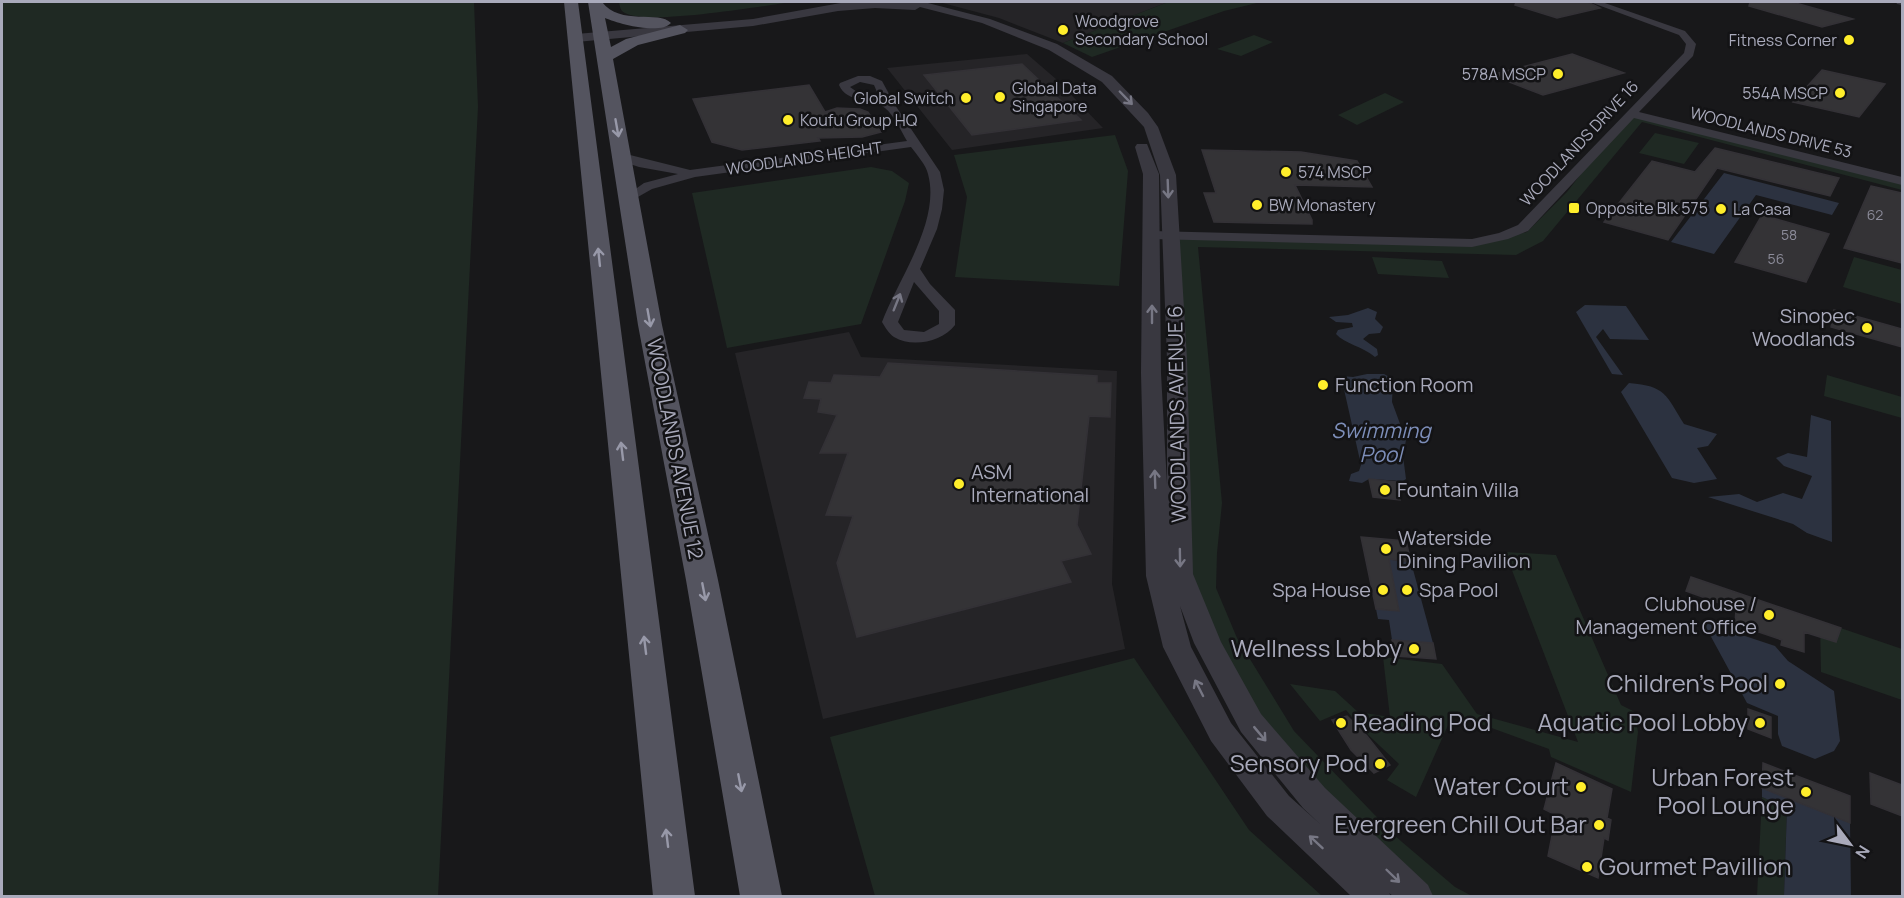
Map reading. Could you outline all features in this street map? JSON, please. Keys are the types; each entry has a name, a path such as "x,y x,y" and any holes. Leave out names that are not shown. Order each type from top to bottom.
{"main road":[{"path":"572,2 607,328 674,897"},
{"path":"595,4 611,17 622,21 664,23"},
{"name":"WOODLANDS AVENUE 12","path":"595,4 606,57 650,324 702,580 761,897"},
{"path":"606,57 632,42 680,30"}],"street":[{"path":"576,34 857,2"},
{"name":"WOODLANDS AVENUE 6","path":"897,2 917,3 986,21 1053,47 1107,79 1151,127 1168,175 1161,235 1151,373 1159,576 1178,646 1221,732 1278,806 1374,897"},
{"name":"WOODLANDS DRIVE 16","path":"1161,235 1472,243 1503,236 1523,228 1537,216 1689,54 1691,44 1682,33 1663,24 1595,2"},
{"path":"600,32 680,30 756,22 828,4 917,3"},
{"name":"WOODLANDS AVENUE 6","path":"917,3 980,24 1046,50 1094,79 1136,127 1151,174 1177,359 1180,574 1208,643 1251,723 1314,798 1416,897"},
{"name":"WOODLANDS HEIGHT","path":"889,105 934,172 938,189 936,207 914,271"},
{"name":"WOODLANDS DRIVE 53","path":"1632,114 1902,181"},
{"name":"WOODLANDS HEIGHT","path":"629,198 648,186 694,173 915,143"},
{"name":"WOODLANDS HEIGHT","path":"622,157 658,167 694,173"}],"shaded area":[{"path":"2,2 474,2 478,107 438,896 2,896"},
{"path":"619,2 792,2 706,14 657,17 625,13 621,10"},
{"name":"Woodgrove Secondary School","path":"939,2 1168,2 1063,43 999,18"},
{"path":"1168,2 1261,2 1224,11 1092,57 1063,43"},
{"path":"1254,35 1273,42 1241,56 1217,49"},
{"path":"1027,54 1056,79 1103,128 952,150 887,68"},
{"path":"1385,93 1404,102 1357,125 1338,115"},
{"path":"1632,114 1902,181 1902,190 1642,122 1543,241 1516,255 1198,247 1222,503 1216,588 1237,638 1294,731 1395,836 1455,887 1472,896 1421,896 1405,887 1258,725 1183,574 1173,236 1473,244 1527,232 1567,192"},
{"path":"1655,133 1699,143 1684,164 1639,153"},
{"path":"1115,135 1128,171 1119,286 955,277 967,197 954,155"},
{"path":"871,167 892,171 909,183 905,201 861,324 727,348 692,193"},
{"path":"1372,257 1442,261 1449,278 1378,274"},
{"path":"1854,257 1902,270 1902,304 1843,287"},
{"path":"849,332 861,357 1117,371 1112,584 1125,649 823,719 735,353"},
{"path":"1827,375 1902,397 1902,418 1824,396"},
{"path":"1505,552 1556,555 1621,705 1643,716 1648,723 1636,721 1638,732 1631,792 1551,757 1549,749 1453,714 1416,797 1387,780 1399,764 1362,729 1346,710 1320,721 1290,684 1335,691 1358,712 1390,717 1383,657 1442,664 1477,714 1578,742"},
{"path":"1820,621 1902,649 1902,700 1821,672"},
{"path":"1134,658 1249,830 1322,896 875,896 830,737"},
{"path":"1762,797 1787,807 1784,896 1757,896"}],"water":[{"name":"La Casa","path":"1724,173 1839,203 1832,215 1756,195 1714,254 1671,242"},
{"path":"1585,305 1626,306 1649,340 1610,339 1603,329 1596,337 1623,375 1612,374 1576,312"},
{"path":"1368,308 1377,312 1375,319 1383,327 1380,333 1369,334 1363,339 1377,349 1378,355 1375,357 1336,334 1338,330 1353,327 1352,323 1336,322 1329,317 1348,315"},
{"name":"Swimming Pool","path":"1384,374 1393,379 1392,402 1406,440 1403,456 1406,479 1403,481 1369,479 1362,483 1349,481 1351,474 1359,471 1361,465 1341,376 1353,377"},
{"path":"1629,383 1641,384 1658,390 1668,399 1684,424 1717,434 1708,446 1697,448 1717,479 1694,483 1672,478 1621,392"},
{"path":"1811,415 1831,421 1832,542 1807,533 1793,524 1708,497 1739,494 1757,502 1783,493 1802,499 1812,476 1784,466 1776,458 1788,453 1807,457"},
{"name":"Spa Pool","path":"1365,557 1411,562 1433,643 1392,640 1389,620 1378,619 1376,609 1399,611 1391,573 1368,570"},
{"name":"Children's Pool","path":"1703,622 1775,646 1788,661 1834,691 1840,741 1834,751 1815,759 1782,746 1778,734 1778,716 1747,703"},
{"path":"1762,788 1850,823 1851,896 1784,896 1787,808 1762,797"}],"building":[{"path":"1516,2 1588,2 1600,8 1557,18 1515,5"},
{"path":"1750,2 1792,2 1853,19 1822,27 1749,6"},
{"name":"578A MSCP","path":"1572,54 1624,73 1543,95 1491,75"},
{"name":"Global Data Singapore","path":"1022,64 1081,120 972,135 924,75"},
{"name":"554A MSCP","path":"1822,70 1885,84 1859,117 1793,102"},
{"name":"Koufu Group HQ","path":"809,85 825,112 837,108 860,109 868,112 881,132 862,137 818,138 820,141 742,150 712,142 693,99"},
{"path":"1715,148 1839,178 1830,196 1717,168 1668,240 1604,222 1652,161 1695,172"},
{"path":"1202,150 1301,152 1357,161 1372,187 1295,185 1312,224 1214,222 1204,193 1216,193"},
{"path":"1871,186 1902,193 1902,263 1844,248"},
{"path":"1762,215 1829,234 1806,282 1735,262"},
{"name":"Sinopec Woodlands","path":"1834,310 1902,329 1902,347 1831,327"},
{"name":"ASM International","path":"888,363 1097,376 1097,383 1111,383 1110,417 1089,416 1077,525 1091,554 1061,561 1071,582 857,637 837,563 853,516 826,515 848,453 820,453 837,415 818,412 821,399 804,398 809,382 831,383 834,375 880,377"},
{"name":"Fountain Villa","path":"1369,479 1396,482 1400,500 1373,497"},
{"path":"1361,537 1406,541 1411,562 1389,559 1399,611 1376,609"},
{"name":"Clubhouse / Management Office","path":"1691,577 1841,628 1836,642 1804,632 1804,652 1781,645 1782,640 1735,624 1736,609 1686,591"},
{"name":"Wellness Lobby","path":"1392,640 1433,643 1436,659 1396,656"},
{"name":"Aquatic Pool Lobby","path":"1748,709 1771,717 1771,738 1748,729"},
{"path":"1347,716 1367,736 1390,765 1374,773 1351,750 1332,720"},
{"path":"1556,763 1612,789 1607,818 1611,820 1608,840 1604,838 1598,878 1548,856 1556,815 1544,809"},
{"name":"Urban Forest Pool Lounge","path":"1763,763 1850,796 1850,823 1762,788"},
{"path":"1870,773 1902,785 1902,816 1871,804"}],"place":[{"name":"Woodgrove Secondary School","path":"1063,30"},
{"name":"Fitness Corner","path":"1849,40"},
{"name":"578A MSCP","path":"1558,74"},
{"name":"554A MSCP","path":"1840,93"},
{"name":"Global Data Singapore","path":"1000,97"},
{"name":"Global Switch","path":"966,98"},
{"name":"Koufu Group HQ","path":"788,120"},
{"name":"574 MSCP","path":"1286,172"},
{"name":"BW Monastery","path":"1257,205"},
{"name":"Opposite Blk 575","path":"1574,208"},
{"name":"La Casa","path":"1721,209"},
{"name":"Sinopec Woodlands","path":"1867,328"},
{"name":"Function Room","path":"1323,385"},
{"name":"ASM International","path":"959,484"},
{"name":"Fountain Villa","path":"1385,490"},
{"name":"Waterside Dining Pavilion","path":"1386,549"},
{"name":"Spa House","path":"1383,590"},
{"name":"Spa Pool","path":"1407,590"},
{"name":"Clubhouse / Management Office","path":"1769,615"},
{"name":"Wellness Lobby","path":"1414,649"},
{"name":"Children's Pool","path":"1780,684"},
{"name":"Reading Pod","path":"1341,723"},
{"name":"Aquatic Pool Lobby","path":"1760,723"},
{"name":"Sensory Pod","path":"1380,764"},
{"name":"Water Court","path":"1581,787"},
{"name":"Urban Forest Pool Lounge","path":"1806,792"},
{"name":"Evergreen Chill Out Bar","path":"1599,825"},
{"name":"Gourmet Pavillion","path":"1587,867"}]}
